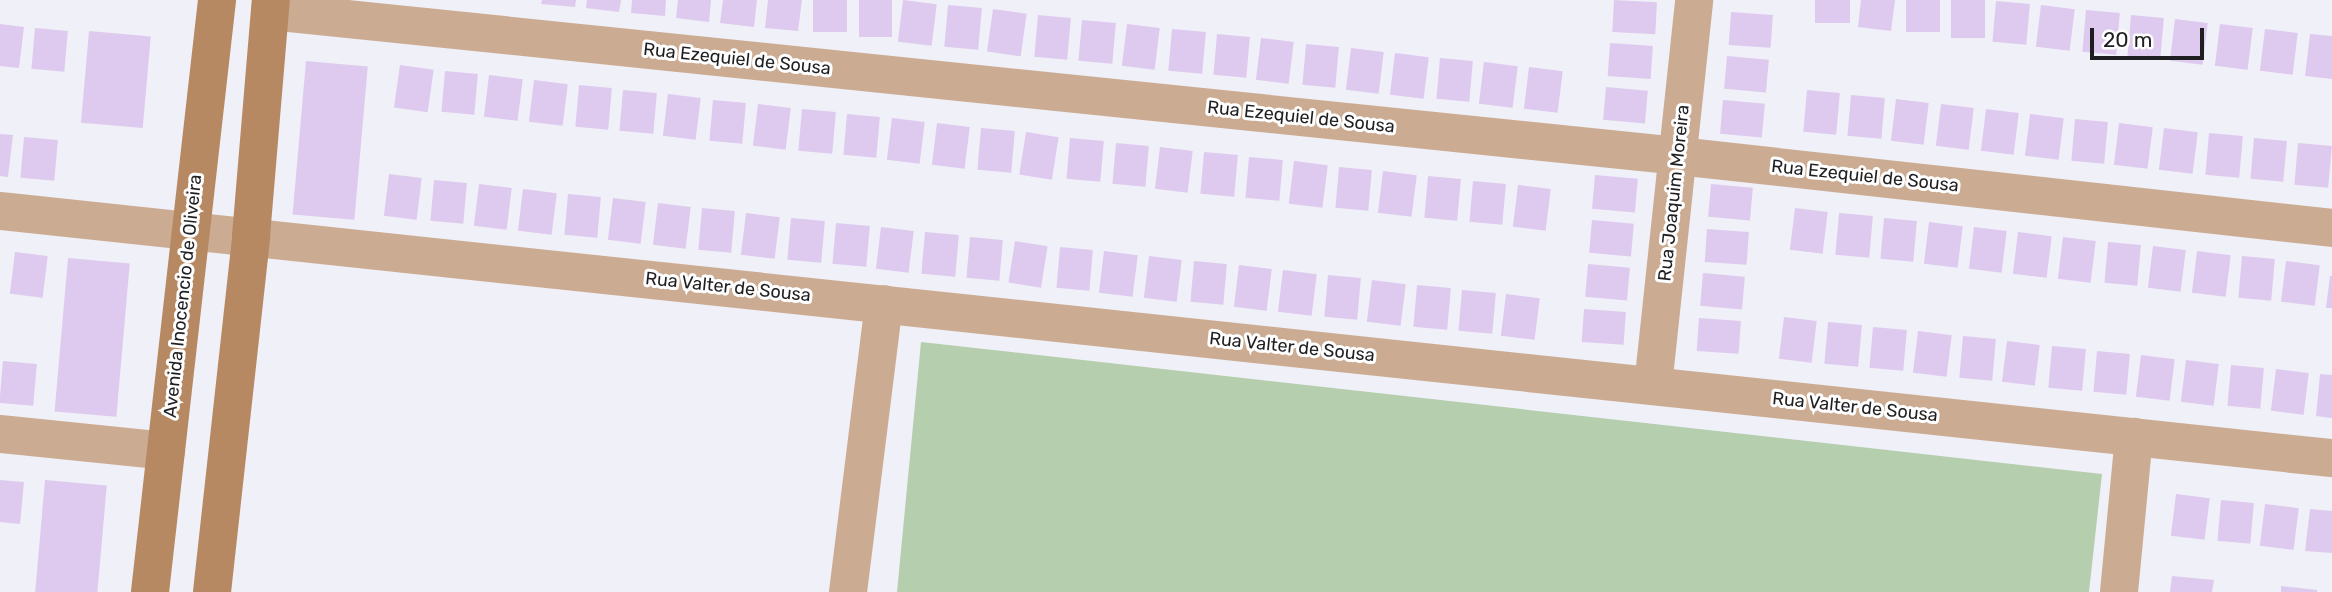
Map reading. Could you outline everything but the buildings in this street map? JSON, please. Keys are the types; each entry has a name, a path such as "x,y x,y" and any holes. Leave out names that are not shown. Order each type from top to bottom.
{"street":[{"name":"Avenida Inocencio de Oliveira","path":"150,592 216,0"},
{"name":"Rua Joaquim Moreira","path":"1653,386 1695,0"},
{"name":"Rua Ezequiel de Sousa","path":"270,6 2332,228"},
{"path":"212,592 251,236 270,6"},
{"name":"Rua Valter de Sousa","path":"0,211 2332,458"},
{"path":"848,592 884,304"},
{"path":"0,434 166,451"},
{"path":"2119,592 2134,437"}],"green space":[{"path":"921,342 2102,474 2089,592 897,592"}]}
